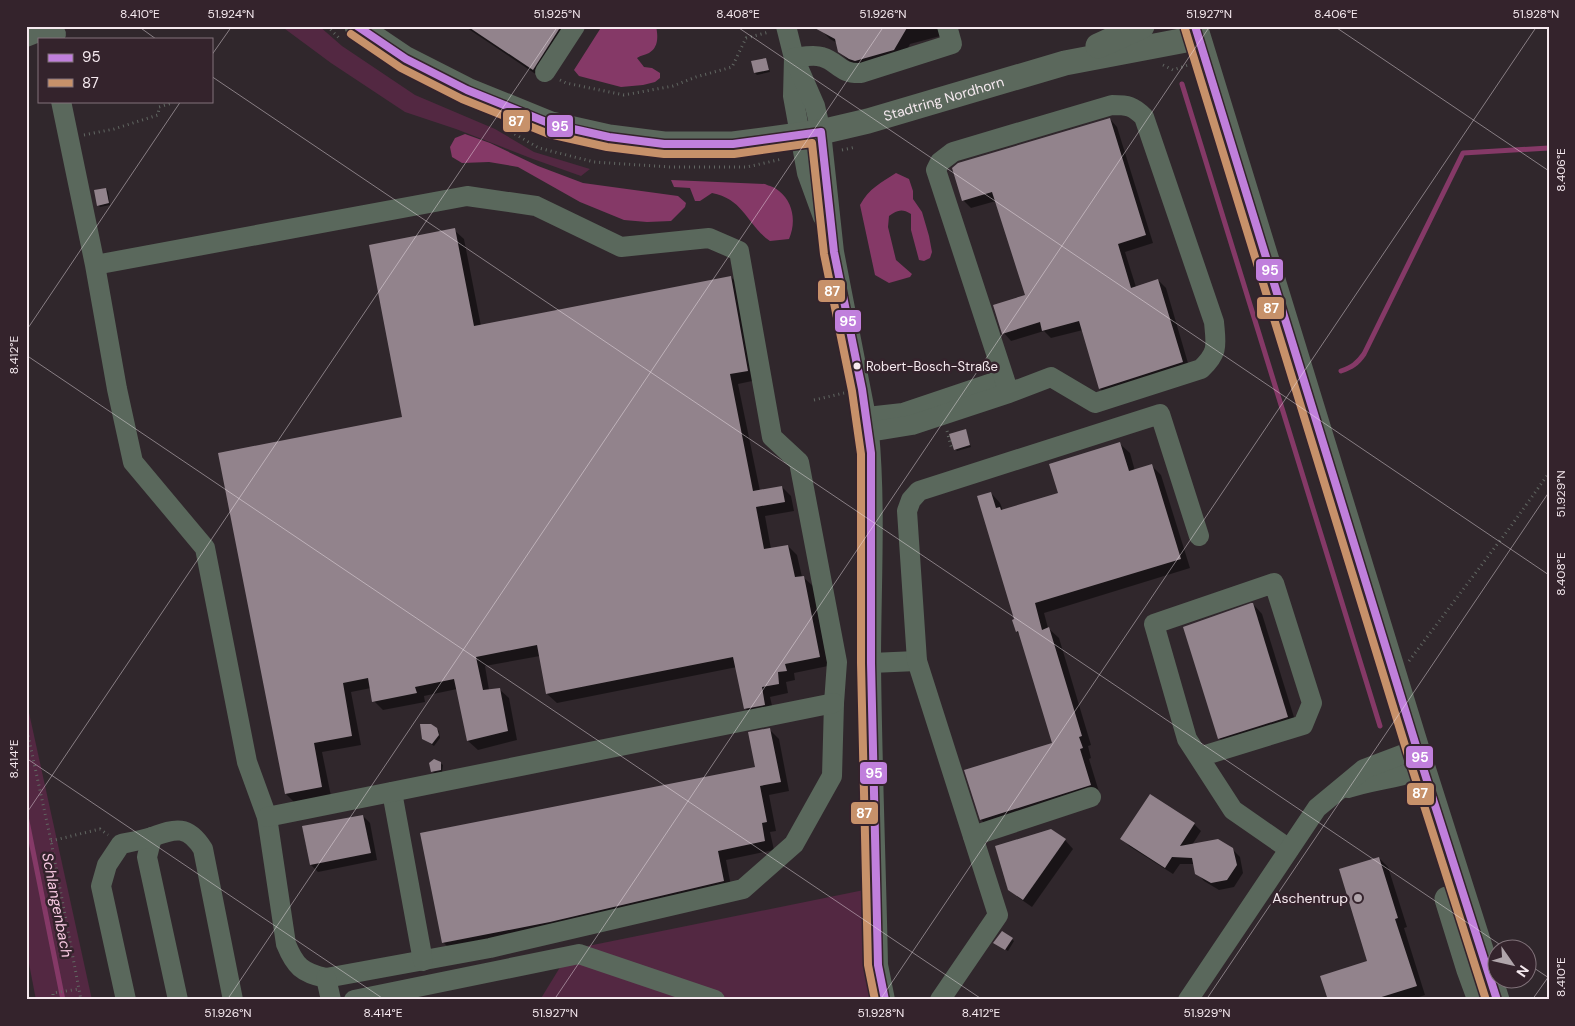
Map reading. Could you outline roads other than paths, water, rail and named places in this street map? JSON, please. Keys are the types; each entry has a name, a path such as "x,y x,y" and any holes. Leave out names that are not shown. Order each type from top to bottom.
{"main road":[{"name":"Stadtring Nordhorn","path":"357,26 415,64 467,90 551,124 609,137 664,144 733,144 811,134 868,121 1065,63 1190,32"},
{"name":"Stadtring Nordhorn","path":"1065,63 1142,26"},
{"path":"1190,32 1394,670 1413,762 1497,1000"},
{"path":"1190,32 1413,762 1469,970 1480,1000"}],"street":[{"path":"545,72 575,26"},
{"path":"794,58 813,55 821,56 842,70 852,74 861,74 952,44 947,26"},
{"path":"787,27 794,58 815,106 811,134 862,389 871,453 871,663 878,966 884,1000"},
{"path":"26,37 40,31 58,33"},
{"path":"61,102 133,462 205,548 248,762 267,817 286,944 293,960 302,970 326,978 490,948 743,889 794,844 832,776 837,662 799,462 772,437 739,251 710,238 621,247 536,206 467,196 95,265"},
{"path":"868,424 912,425 1007,386 1051,376 1095,403 1201,369 1210,361 1216,349 1214,322 1144,117 1135,108 1125,105 1112,105 953,152 940,162 936,170 1007,386"},
{"path":"940,1000 998,915 917,661 907,511 911,500 919,491 1160,414 1199,536"},
{"path":"1199,757 1303,725 1312,703 1274,584 1154,624 1187,739 1233,810 1290,849"},
{"path":"871,663 917,661"},
{"path":"267,817 834,702"},
{"path":"1188,1000 1317,808 1334,792 1370,781 1413,762"},
{"path":"392,792 423,960"},
{"path":"973,836 1091,797"},
{"path":"126,1000 101,886 107,865 121,844 152,837 161,832 178,830 188,832 196,838 203,849 233,1000"},
{"path":"152,837 147,858 178,1000"},
{"path":"362,999 579,954 715,1000"},
{"path":"326,978 331,1000"}],"waterway":[{"path":"1182,84 1380,726"},
{"path":"1341,371 1354,365 1364,354 1463,153 1549,148"},
{"name":"Schlangenbach","path":"26,816 63,1000"}],"place":[{"name":"Robert-Bosch-Straße","path":"857,366"},
{"name":"Aschentrup","path":"1358,898"}]}
